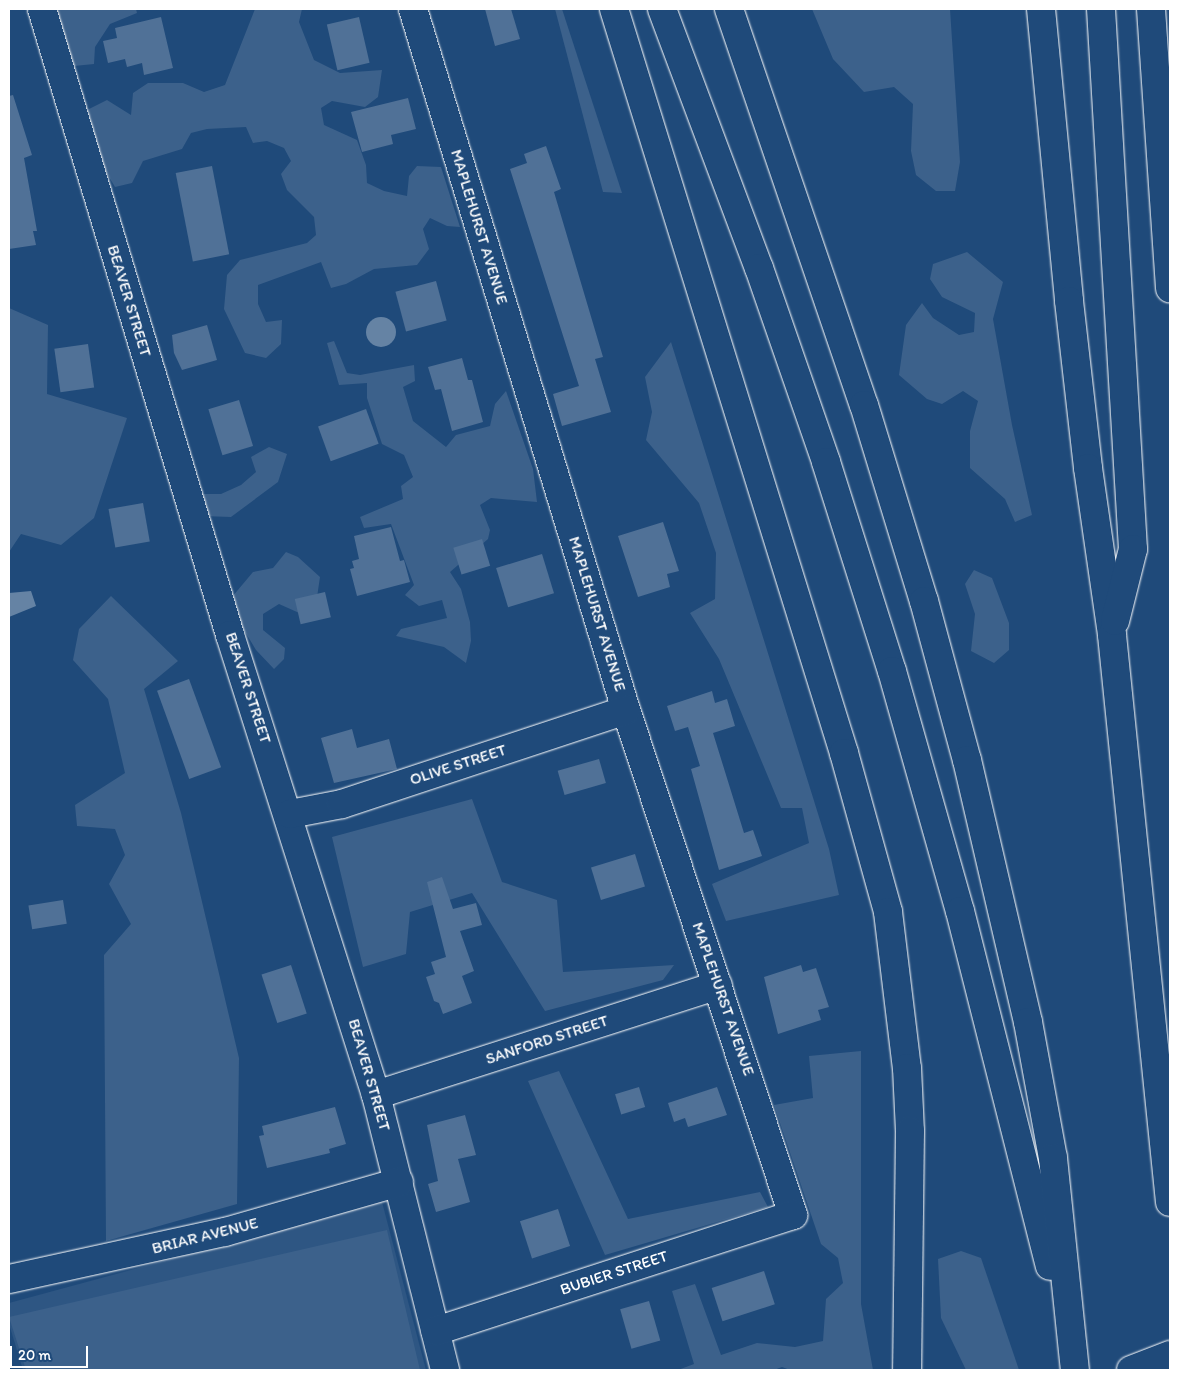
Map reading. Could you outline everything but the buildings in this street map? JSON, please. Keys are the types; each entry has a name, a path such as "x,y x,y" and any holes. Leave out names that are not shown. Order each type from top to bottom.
{"main road":[{"name":"BEAVER STREET","path":"42,9 230,635 290,814 376,1095 445,1370"},
{"name":"MAPLEHURST AVENUE","path":"413,9 626,710 793,1215"},
{"path":"614,9 844,753 888,912 907,1068 910,1131 906,1370"},
{"path":"662,9 759,268 826,462 892,671 960,911 1074,1362"},
{"path":"729,9 864,405 924,601 967,760 1001,894 1053,1158 1074,1362"},
{"path":"1042,9 1087,458 1112,635 1170,1202"},
{"path":"1100,9 1133,549 1112,635"},
{"path":"1151,9 1170,288"},
{"name":"OLIVE STREET","path":"290,814 342,804 626,710"},
{"name":"SANFORD STREET","path":"376,1095 718,985"},
{"name":"BRIAR AVENUE","path":"9,1279 225,1232 399,1182"},
{"name":"BUBIER STREET","path":"435,1331 793,1215"},
{"path":"1131,1370 1170,1355"}],"shaded area":[{"path":"60,9 136,9 137,13 110,24 95,47 94,64 74,66 55,14"},
{"path":"255,9 302,9 299,22 314,60 340,73 382,70 378,97 365,107 332,101 321,108 324,125 357,140 366,165 367,183 384,191 407,196 409,176 417,166 441,167 460,227 447,226 430,218 423,229 429,249 417,265 374,269 346,284 331,288 321,262 258,285 258,304 266,322 282,320 281,344 266,358 245,353 224,309 227,275 240,260 307,243 316,235 314,217 287,190 281,174 291,161 284,148 267,141 253,143 246,127 207,129 191,133 182,149 143,161 132,183 115,187 99,160 87,110 107,100 131,115 133,93 148,83 183,83 204,92 225,85"},
{"path":"555,9 562,9 622,193 603,192"},
{"path":"812,9 950,9 960,162 955,191 936,191 916,175 911,151 913,104 894,87 864,92 833,59"},
{"path":"967,252 1003,282 993,319 1012,425 1032,515 1015,522 1005,499 970,468 970,431 978,401 963,391 942,404 927,399 899,375 906,325 922,303 933,318 959,335 974,332 975,313 942,297 930,279 933,264"},
{"path":"9,308 48,325 47,394 127,418 94,518 61,545 21,534 9,552"},
{"path":"381,317 387,318 395,326 395,338 387,346 381,347 375,346 367,338 366,332 367,326 375,318"},
{"path":"334,341 347,373 360,375 414,365 415,381 403,387 413,421 446,447 456,435 490,426 495,404 506,391 533,469 537,502 491,498 480,505 490,530 488,539 450,572 461,589 470,622 471,641 466,663 444,647 396,636 401,629 447,618 442,600 419,606 405,595 414,585 391,524 364,528 360,517 403,499 401,486 413,477 404,455 382,444 367,398 367,383 339,385 327,343"},
{"path":"671,342 829,849 839,895 726,921 712,884 809,843 802,808 781,808 719,659 690,613 715,599 716,553 699,503 646,440 652,412 645,377"},
{"path":"269,447 287,454 278,482 231,517 203,516 200,494 221,494 241,485 256,472 251,457"},
{"path":"286,552 298,557 320,577 316,604 306,616 279,604 263,614 263,630 285,648 284,659 274,669 256,650 241,625 232,597 253,572 273,568"},
{"path":"974,570 992,578 1009,623 1009,650 994,663 971,651 975,614 965,584"},
{"path":"31,591 36,606 9,617 9,593"},
{"path":"111,596 178,661 144,689 181,813 239,1058 237,1204 106,1241 104,955 131,924 109,884 125,855 115,829 77,826 75,805 125,773 108,699 73,660 79,629"},
{"path":"472,799 502,882 557,900 563,972 674,965 663,980 545,1011 472,893 410,912 406,954 363,967 332,837"},
{"path":"861,1051 861,1304 873,1370 790,1370 782,1367 774,1370 678,1370 694,1364 672,1291 695,1284 721,1355 757,1343 795,1347 823,1341 826,1299 843,1283 838,1258 821,1244 774,1105 813,1098 809,1056"},
{"path":"559,1071 628,1219 760,1192 768,1207 605,1255 528,1081"},
{"path":"382,1202 426,1370 23,1370 9,1324 9,1303"},
{"path":"387,1230 420,1370 26,1370 9,1317"},
{"path":"961,1251 981,1258 1019,1370 966,1370 941,1318 938,1259"}]}
